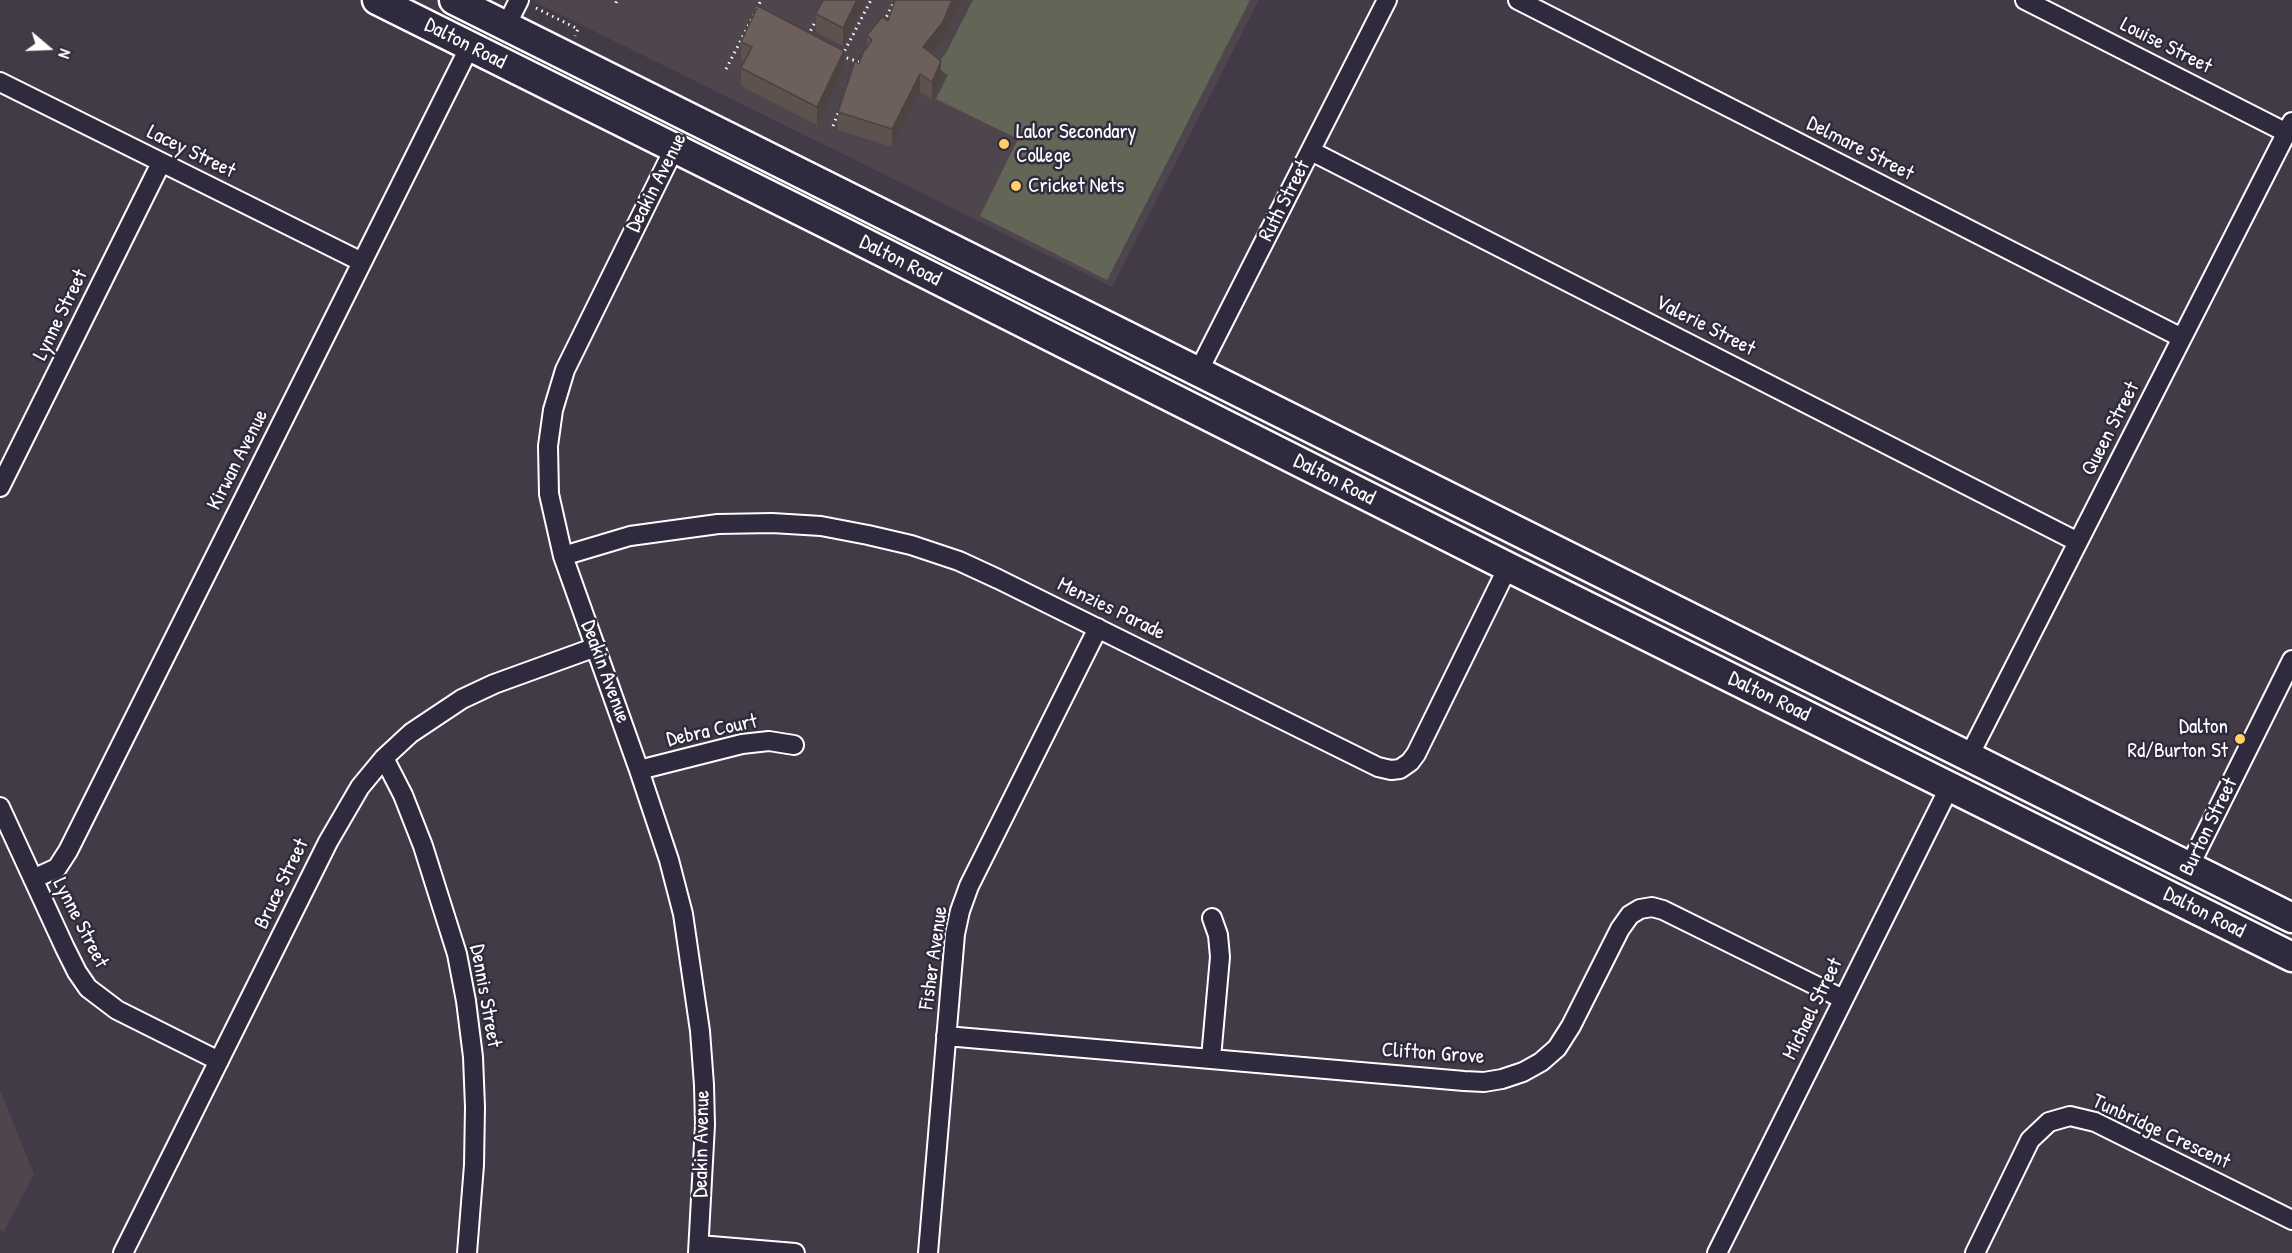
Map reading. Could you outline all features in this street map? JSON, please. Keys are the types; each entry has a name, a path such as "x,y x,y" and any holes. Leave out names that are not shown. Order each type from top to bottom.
{"main road":[{"name":"Dalton Road","path":"377,0 2292,957"},
{"name":"Dalton Road","path":"454,0 2292,918"},
{"name":"Deakin Avenue","path":"674,149 690,118"},
{"name":"Ruth Street","path":"1182,403 1198,372"},
{"name":"Burton Street","path":"2174,898 2189,867"}],"street":[{"path":"506,26 519,0"},
{"name":"Ruth Street","path":"1198,372 1387,0"},
{"name":"Delmare Street","path":"1518,0 2182,338"},
{"name":"Louise Street","path":"2025,0 2289,128"},
{"name":"Kirwan Avenue","path":"33,879 57,868 68,851 470,46"},
{"name":"Lacey Street","path":"0,82 362,262"},
{"name":"Queen Street","path":"1969,756 2289,128"},
{"name":"Deakin Avenue","path":"674,149 577,341 565,370 553,410 548,446 549,494 563,556 639,770 669,860 683,914 700,1030 705,1125 698,1249"},
{"name":"Valerie Street","path":"1311,151 2078,542"},
{"name":"Lynne Street","path":"0,487 161,163"},
{"name":"Menzies Parade","path":"563,556 630,537 708,525 772,523 820,526 868,534 911,545 959,561 1378,767 1391,770 1410,762 1416,754 1508,567"},
{"name":"Fisher Avenue","path":"928,1253 955,934 969,886 1098,628"},
{"name":"Bruce Street","path":"123,1253 345,811 384,758 411,733 462,699 494,684 596,647"},
{"name":"Burton Street","path":"2189,867 2292,660"},
{"name":"Debra Court","path":"639,770 742,744 769,741 794,745"},
{"name":"Dennis Street","path":"384,758 403,795 423,846 456,954 466,1001 473,1057 475,1107 474,1165 467,1253"},
{"name":"Michael Street","path":"1716,1253 1950,786"},
{"name":"Lynne Street","path":"0,807 77,972 97,996 117,1010 219,1061"},
{"name":"Clifton Grove","path":"946,1036 1484,1082 1523,1072 1541,1062 1557,1048 1571,1026 1620,929 1630,915 1640,909 1652,907 1663,909 1843,999"},
{"path":"1211,1058 1220,957 1218,935 1212,918"},
{"name":"Tunbridge Crescent","path":"1975,1253 2030,1140 2049,1122 2070,1116 2095,1122 2292,1220"},
{"path":"698,1249 795,1253"}],"path":[{"path":"726,69 761,0"},
{"path":"842,56 871,0"},
{"path":"881,28 895,0"},
{"path":"816,42 808,37 817,18"},
{"path":"834,52 860,60 857,68"},
{"path":"833,126 841,106"}],"shaded area":[{"name":"Lalor Secondary College","path":"536,0 1259,0 1112,287 535,2"},
{"path":"0,1090 34,1174 4,1232 0,1230"}],"green space":[{"path":"973,0 1250,0 1107,280 980,216 1018,139 936,99 948,75 935,66 946,53"}],"building":[{"path":"823,0 857,0 843,28 816,14"},
{"path":"895,0 952,0 943,22 923,47 941,61 932,82 920,74 892,129 838,112 855,61 859,64 872,40 867,35 882,17 888,21"},
{"path":"758,6 844,51 817,107 741,68 752,47 741,42"}],"place":[{"name":"Lalor Secondary College","path":"1004,144"},
{"name":"Cricket Nets","path":"1016,186"},
{"name":"Dalton Rd/Burton St","path":"2240,739"}]}
